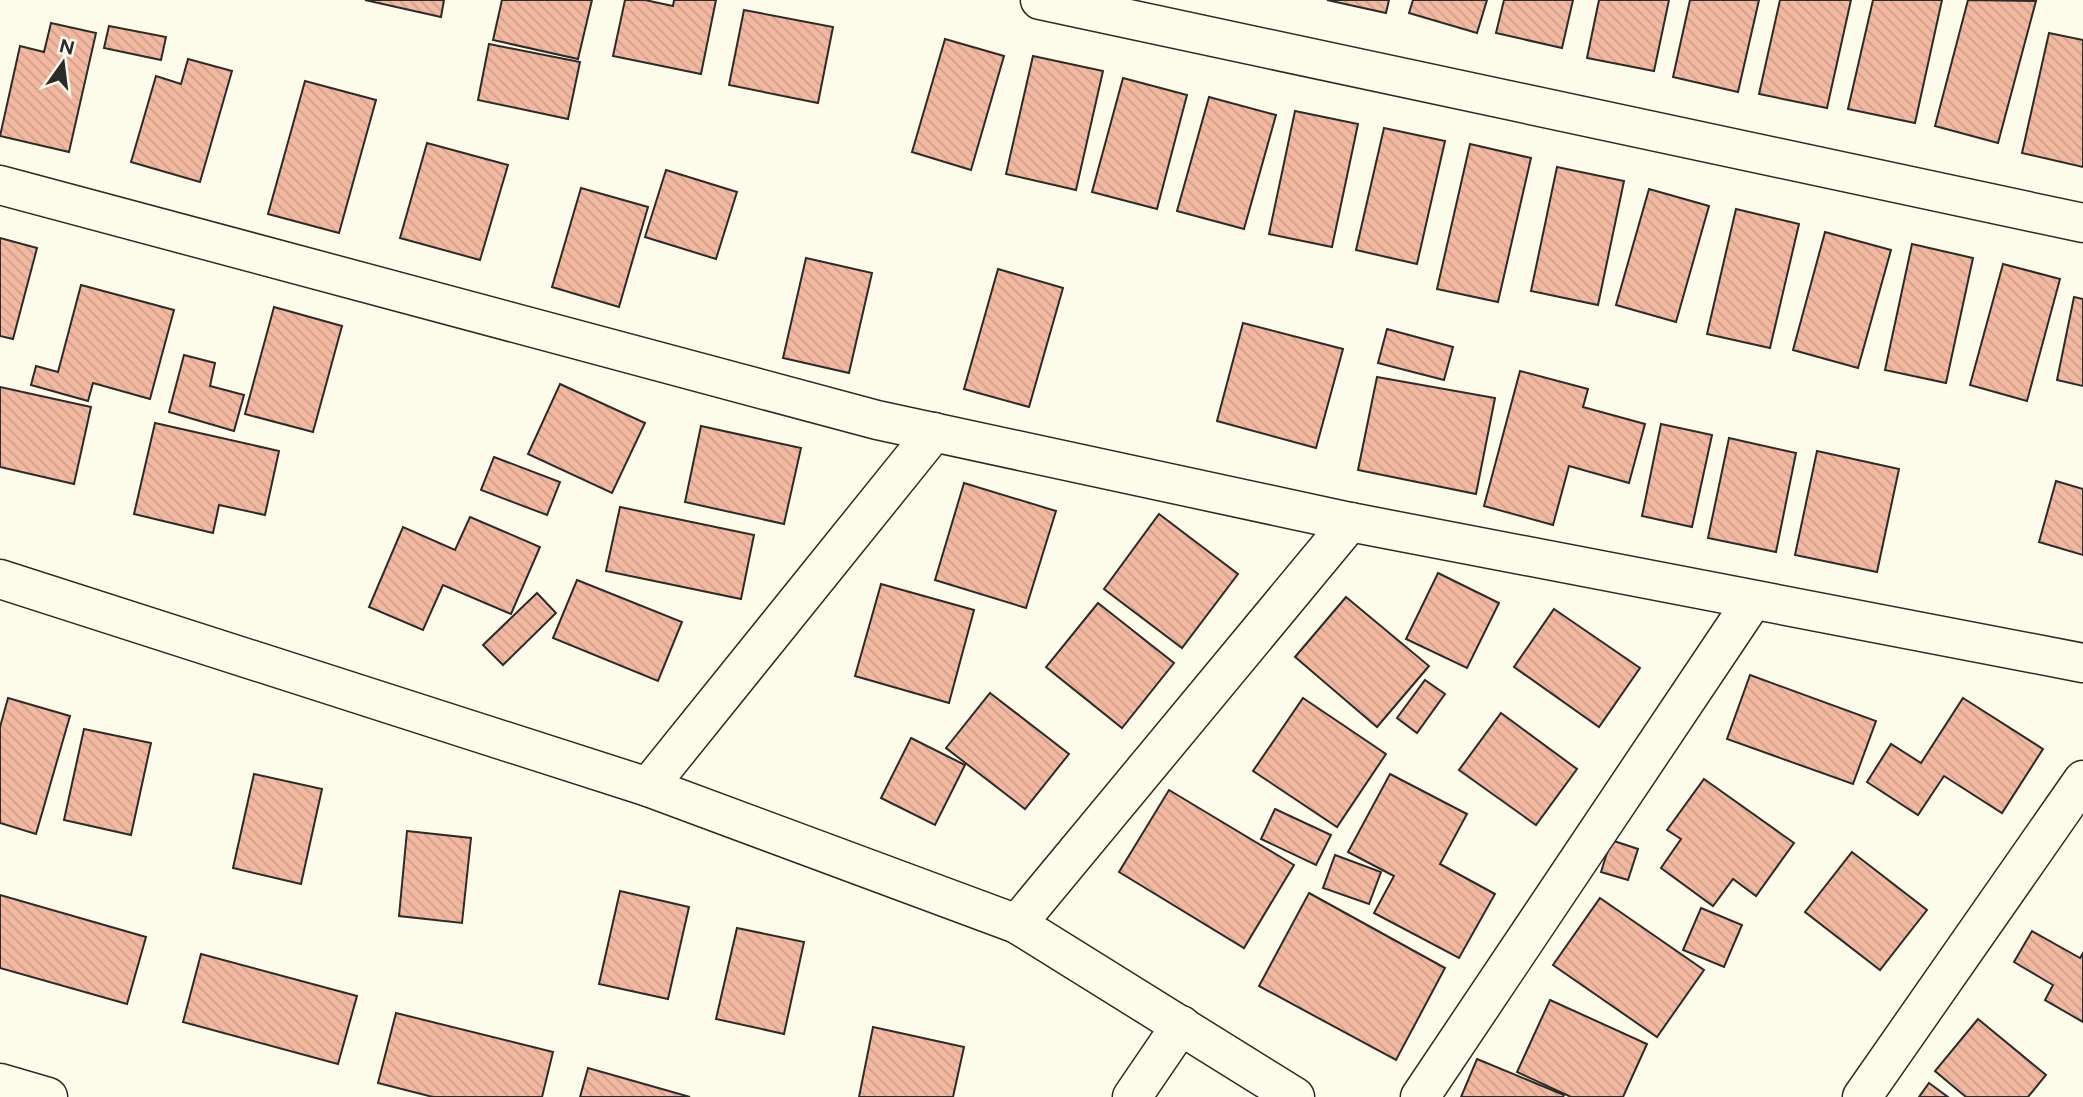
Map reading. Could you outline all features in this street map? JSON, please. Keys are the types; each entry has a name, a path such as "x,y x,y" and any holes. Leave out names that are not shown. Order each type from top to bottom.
{"street":[{"path":"1040,0 2083,223"},
{"path":"0,185 863,416 1350,522 2083,663"},
{"path":"648,787 934,432"},
{"path":"1017,925 1350,522"},
{"path":"0,579 648,787 1017,925 1294,1097"},
{"path":"1419,1097 1753,600"},
{"path":"1862,1097 2083,780"},
{"path":"1132,1097 1181,1025"},
{"path":"0,1083 48,1097"}],"building":[{"path":"365,0 444,0 441,17"},
{"path":"502,0 592,0 578,59 493,40"},
{"path":"625,0 645,0 673,6 674,0 716,0 701,74 613,56"},
{"path":"1327,0 1389,0 1386,13"},
{"path":"1413,0 1487,0 1477,33 1409,13"},
{"path":"1504,0 1573,0 1562,48 1496,33"},
{"path":"1599,0 1669,0 1654,71 1587,58"},
{"path":"1690,0 1759,0 1738,92 1673,77"},
{"path":"1780,0 1851,0 1827,108 1759,94"},
{"path":"1873,0 1942,0 1915,123 1848,109"},
{"path":"1968,0 2036,1 1998,143 1935,126"},
{"path":"744,10 833,27 818,103 729,85"},
{"path":"51,23 96,33 69,152 0,136 20,46 44,52"},
{"path":"109,26 166,37 161,60 104,48"},
{"path":"2049,33 2083,40 2083,167 2022,153"},
{"path":"945,39 1004,56 971,170 912,152"},
{"path":"489,44 580,62 568,119 478,100"},
{"path":"1033,56 1103,71 1076,190 1006,174"},
{"path":"188,59 232,71 200,182 131,162 156,76 181,84"},
{"path":"1123,78 1187,95 1157,209 1092,192"},
{"path":"305,81 376,100 339,233 268,214"},
{"path":"1209,97 1276,115 1244,229 1177,211"},
{"path":"1295,111 1358,124 1332,247 1269,234"},
{"path":"1384,128 1445,141 1417,264 1356,250"},
{"path":"427,143 508,165 480,260 400,238"},
{"path":"1470,144 1531,158 1498,302 1437,289"},
{"path":"1557,167 1624,181 1598,305 1531,291"},
{"path":"666,170 737,192 716,259 645,237"},
{"path":"581,188 648,207 619,307 552,287"},
{"path":"1649,189 1709,206 1676,322 1616,305"},
{"path":"1736,209 1799,224 1770,348 1707,334"},
{"path":"1825,232 1891,250 1858,368 1793,350"},
{"path":"0,238 37,248 13,339 0,336"},
{"path":"1912,244 1973,258 1946,383 1885,370"},
{"path":"806,258 872,273 849,373 783,358"},
{"path":"2003,264 2060,279 2027,401 1970,385"},
{"path":"998,269 1063,288 1029,407 964,389"},
{"path":"81,285 174,310 150,399 93,383 88,401 31,385 36,366 58,372"},
{"path":"2074,297 2083,299 2083,386 2057,380"},
{"path":"274,307 342,326 313,432 245,414"},
{"path":"1243,323 1343,349 1316,448 1217,421"},
{"path":"1387,329 1453,347 1444,380 1378,363"},
{"path":"184,355 215,363 210,386 244,395 234,431 169,412"},
{"path":"1520,371 1588,389 1583,407 1645,424 1629,483 1569,466 1553,525 1484,506"},
{"path":"1377,377 1495,398 1476,494 1358,470"},
{"path":"560,384 645,423 612,493 528,454"},
{"path":"0,387 91,407 74,484 0,467"},
{"path":"155,423 279,451 265,515 219,505 213,533 134,514"},
{"path":"1661,424 1712,435 1692,527 1642,516"},
{"path":"701,426 801,448 784,524 685,502"},
{"path":"1729,438 1796,453 1776,552 1708,538"},
{"path":"1817,451 1899,469 1877,572 1795,555"},
{"path":"494,457 560,482 547,515 481,490"},
{"path":"2056,481 2083,489 2083,555 2039,542"},
{"path":"964,483 1056,511 1026,608 935,580"},
{"path":"620,507 754,535 741,599 606,571"},
{"path":"1159,514 1238,574 1182,648 1104,589"},
{"path":"470,517 540,547 511,614 443,585 423,630 369,607 403,527 455,550"},
{"path":"1438,573 1499,603 1467,668 1406,639"},
{"path":"577,580 682,622 658,681 553,638"},
{"path":"881,584 974,610 949,703 855,676"},
{"path":"537,593 556,613 503,665 483,645"},
{"path":"1346,597 1429,666 1377,727 1295,657"},
{"path":"1098,603 1174,663 1122,728 1046,667"},
{"path":"1554,609 1640,668 1599,727 1514,667"},
{"path":"1750,675 1876,721 1853,784 1727,739"},
{"path":"1425,680 1445,694 1417,733 1397,718"},
{"path":"990,693 1069,754 1025,809 946,748"},
{"path":"8,698 70,716 36,834 0,823 0,727"},
{"path":"1303,698 1386,754 1337,827 1253,771"},
{"path":"1963,698 2043,749 2002,813 1944,776 1918,815 1867,782 1891,744 1921,763"},
{"path":"1501,713 1577,769 1536,825 1459,770"},
{"path":"84,729 151,743 131,835 64,820"},
{"path":"911,738 965,765 935,825 881,798"},
{"path":"254,774 322,789 301,884 233,868"},
{"path":"1390,774 1467,814 1440,864 1495,894 1459,958 1374,913 1394,876 1348,852"},
{"path":"1704,779 1794,843 1756,896 1733,879 1713,906 1661,868 1681,839 1667,830"},
{"path":"1169,790 1294,865 1244,948 1119,872"},
{"path":"1275,809 1331,835 1316,865 1261,839"},
{"path":"407,831 471,838 462,923 399,916"},
{"path":"1611,840 1638,849 1628,880 1601,872"},
{"path":"1852,852 1927,910 1880,970 1805,912"},
{"path":"1335,855 1381,872 1369,904 1323,888"},
{"path":"620,891 689,907 668,999 599,984"},
{"path":"1309,893 1445,968 1396,1060 1259,986"},
{"path":"0,895 146,937 127,1004 0,968"},
{"path":"1600,898 1704,970 1657,1037 1553,965"},
{"path":"1701,908 1742,925 1724,967 1683,950"},
{"path":"737,928 804,942 784,1034 716,1019"},
{"path":"2032,931 2080,958 2083,953 2083,1022 2045,1000 2053,985 2014,962"},
{"path":"201,954 357,996 338,1064 183,1022"},
{"path":"1550,1000 1647,1044 1623,1097 1571,1097 1517,1072"},
{"path":"396,1013 553,1052 542,1097 433,1097 378,1083"},
{"path":"1978,1019 2046,1075 2028,1097 1966,1097 1935,1071"},
{"path":"873,1027 964,1047 953,1097 859,1097"},
{"path":"1477,1059 1564,1095 1461,1097"},
{"path":"588,1068 690,1097 580,1097"},
{"path":"1929,1083 1948,1097 1919,1097"}]}
